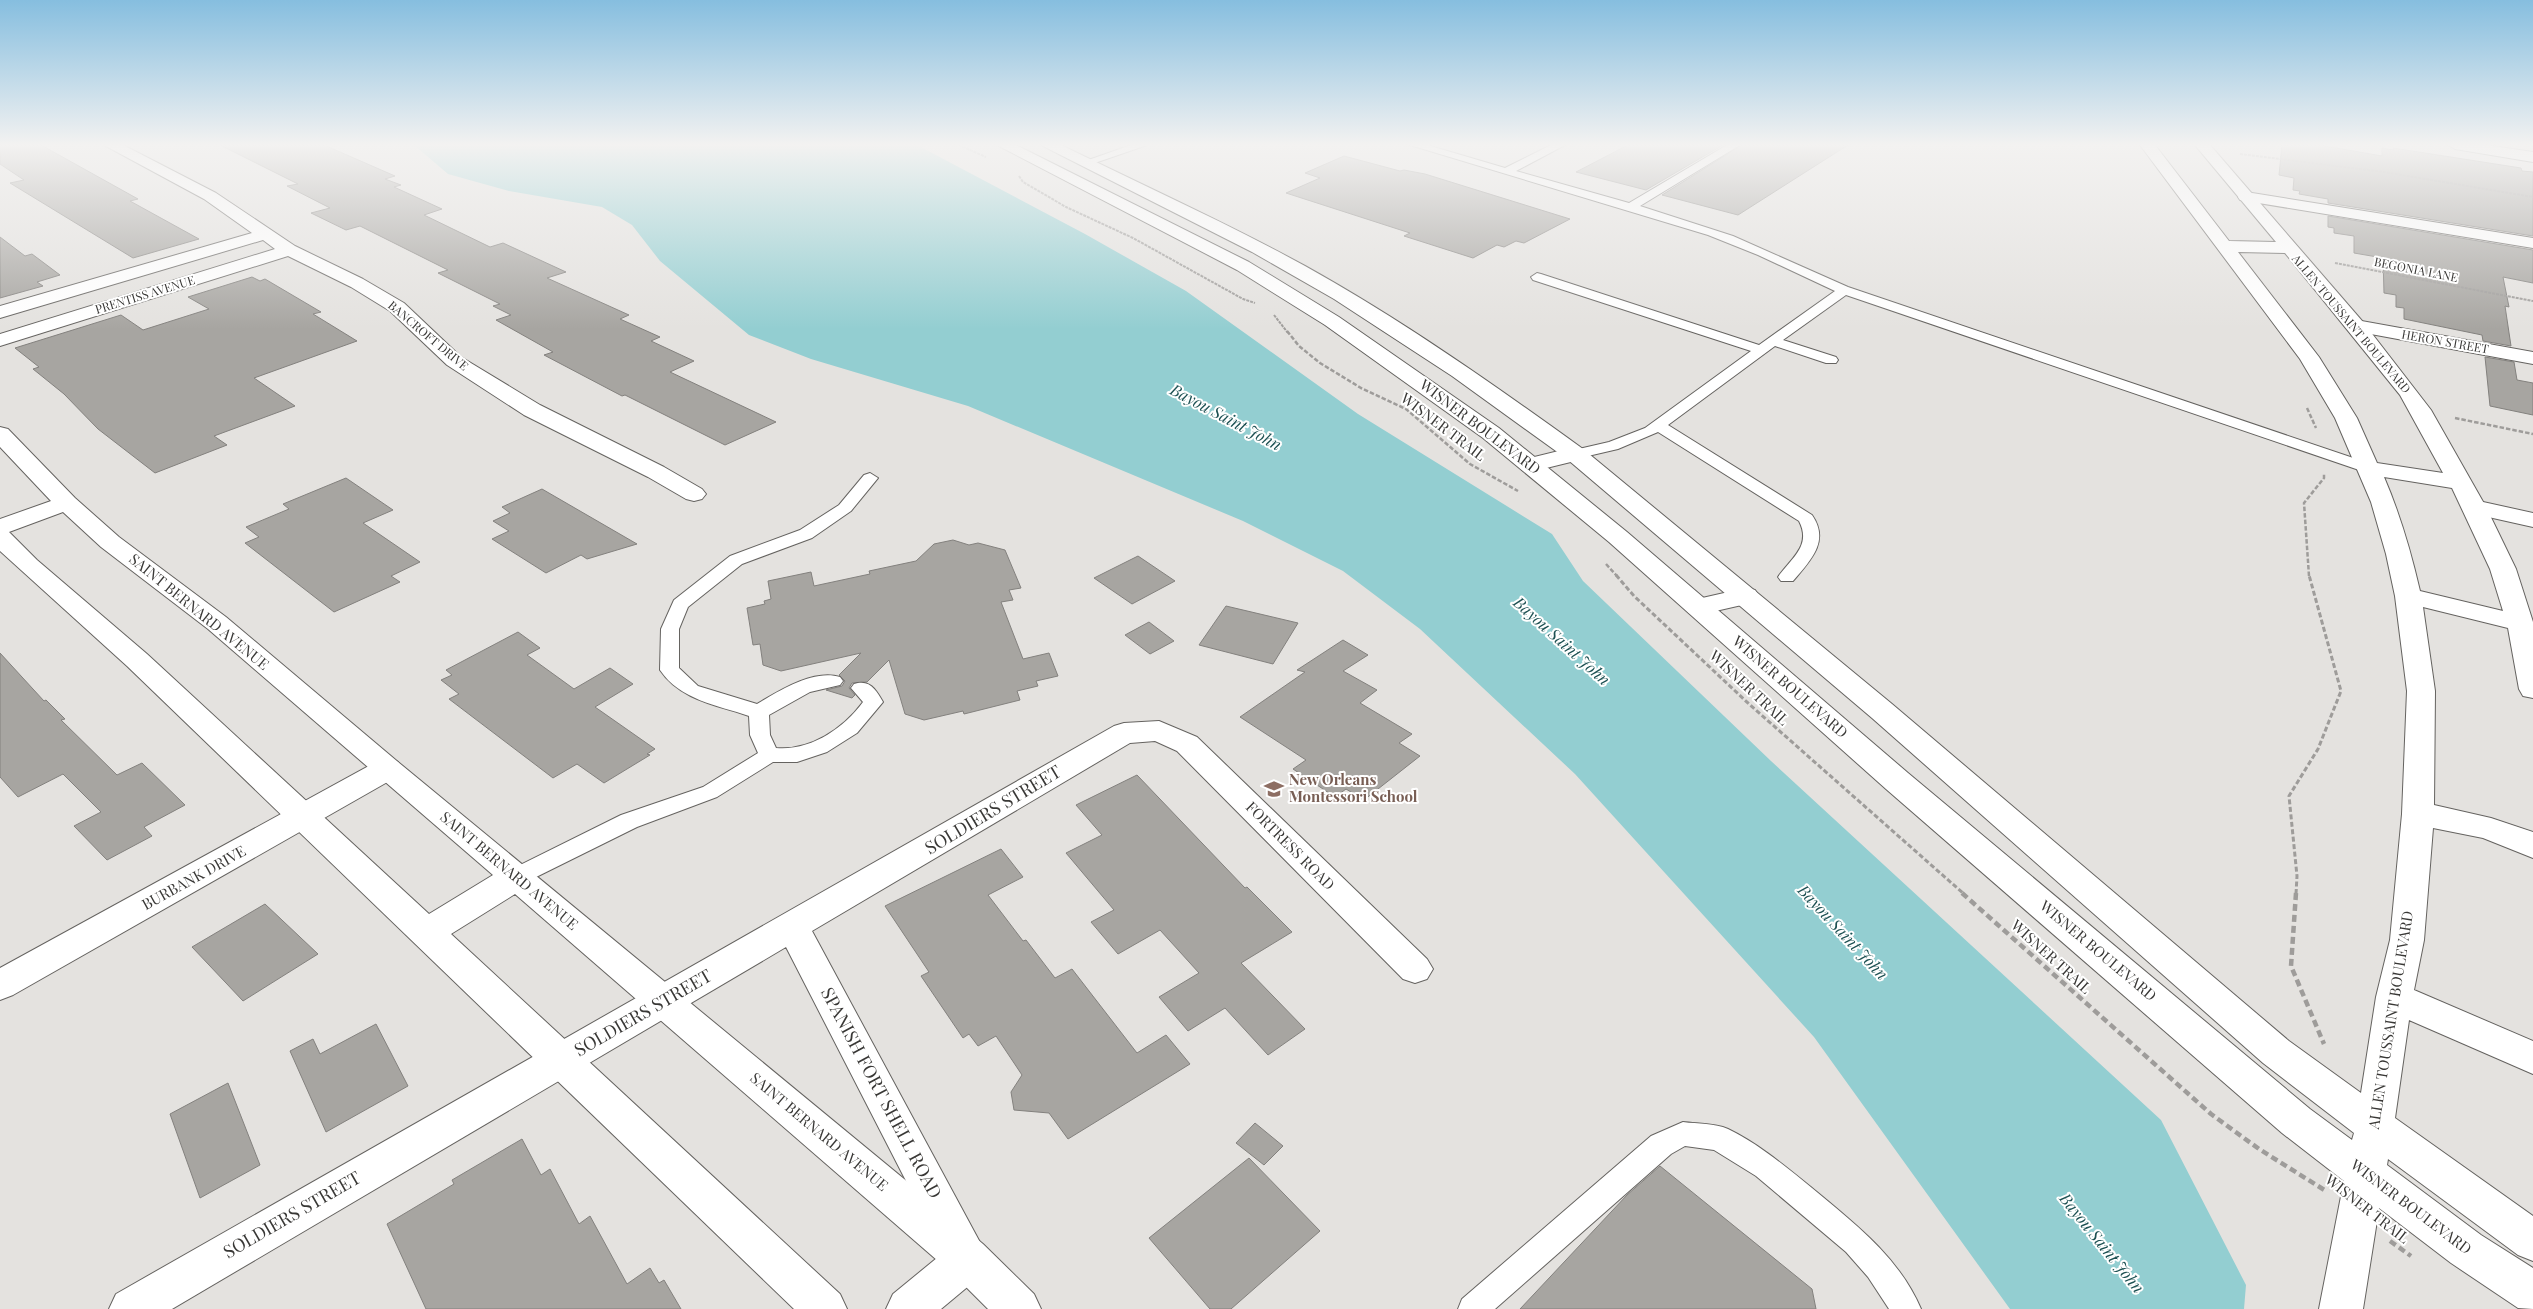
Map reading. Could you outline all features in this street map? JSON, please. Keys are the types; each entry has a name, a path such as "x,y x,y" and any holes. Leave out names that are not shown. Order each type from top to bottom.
{"street":[{"name":"BANCROFT DRIVE","path":"225,206 289,250 357,284 396,307 454,361 532,410 656,472 694,494"},
{"name":"WISNER BOULEVARD","path":"1128,206 1242,266 1332,321 1491,433 1698,607 2296,1121 2466,1249 2533,1293"},
{"name":"WISNER BOULEVARD","path":"1173,206 1260,249 1380,320 1524,417 1575,454 1746,596 2276,1052 2374,1126 2533,1241"},
{"name":"ALLEN TOUSSAINT BOULEVARD","path":"2194,206 2309,356 2346,418 2383,502 2399,554 2408,596 2421,691 2418,814 2406,940 2394,997 2374,1126 2356,1214 2341,1309"},
{"name":"ALLEN TOUSSAINT BOULEVARD","path":"2254,206 2356,326 2420,410 2458,482 2474,507 2503,569 2520,623 2533,689"},
{"path":"2301,206 2533,244"},
{"name":"PRENTISS AVENUE","path":"0,312 266,234"},
{"path":"2224,246 2292,252"},
{"name":"PRENTISS AVENUE","path":"0,340 289,250"},
{"name":"HERON STREET","path":"2356,326 2533,358"},
{"name":"SAINT BERNARD AVENUE","path":"0,434 67,503 110,542 217,623 387,770 664,1000 968,1259 1019,1309"},
{"path":"1530,465 1575,454"},
{"path":"2368,468 2458,482"},
{"path":"0,527 67,503"},
{"path":"2474,507 2533,520"},
{"path":"0,537 28,565 137,660 826,1309"},
{"path":"1698,607 1746,596"},
{"path":"2408,596 2520,623"},
{"name":"SOLDIERS STREET","path":"131,1309 664,1000 793,928 1124,732 1159,732"},
{"name":"FORTRESS ROAD","path":"1159,732 1187,744 1414,969"},
{"name":"BURBANK DRIVE","path":"0,985 387,770"},
{"path":"2418,814 2474,824 2508,833 2533,846"},
{"path":"427,932 516,877"},
{"name":"SPANISH FORT SHELL ROAD","path":"793,928 968,1259"},
{"path":"2394,997 2533,1058"},
{"path":"908,1309 968,1259"}],"lane":[{"path":"1622,206 1712,232 1749,246 1844,290 2368,468"},
{"path":"1537,277 1763,351"},
{"path":"1575,454 1613,446 1634,439 1659,426 1844,290"},
{"path":"1775,342 1831,360"},
{"path":"1659,426 1806,518 1814,529 1814,539 1787,577"},
{"path":"833,681 817,682 802,687 759,712 691,690 670,670 670,629 680,604 736,560 806,534 845,508 870,478"},
{"path":"516,877 629,821 710,792 769,755 795,755 834,741 856,724 873,702 867,692 861,688"},
{"path":"759,712 760,735 769,755"},
{"path":"1473,1309 1661,1145 1683,1134 1719,1138 1766,1167 1856,1242 1878,1267 1906,1309"}],"path":[{"path":"1064,206 1133,238 1243,300 1264,306"},
{"name":"BEGONIA LANE","path":"2292,252 2533,301"},
{"name":"WISNER TRAIL","path":"1270,312 1299,346 1320,362 1361,388 1406,409 1470,464 1521,493"},
{"path":"2305,403 2326,447 2324,478 2304,503 2309,577 2341,691 2318,749 2289,796 2297,876 2291,966 2325,1047 2321,1085"},
{"path":"2420,410 2533,434"},
{"name":"WISNER TRAIL","path":"1600,558 1634,596 1748,704 2211,1114 2259,1149 2307,1177 2404,1253 2412,1256"}],"water":[{"name":"Bayou Saint John","path":"597,206 1032,206 1186,291 1358,414 1552,534 1583,581 1771,761 2161,1120 2246,1285 2244,1309 2010,1309 1814,1037 1575,774 1420,629 1343,571 1243,521 968,406 811,359 749,335 660,261 632,225 602,207"}],"building":[{"path":"48,206 139,206 199,239 133,258"},
{"path":"326,206 436,206 442,209 424,215 490,247 503,243 566,272 547,278 629,315 620,319 660,337 651,341 694,361 670,372 776,422 725,445 625,395 622,396 544,355 553,352 496,320 511,315 493,306 500,304 438,273 448,270 360,226 346,230 311,213 330,208"},
{"path":"1327,206 1528,206 1570,219 1524,243 1516,241 1504,247 1497,245 1473,258 1404,236 1410,233"},
{"path":"1704,206 1752,206 1738,215"},
{"path":"2347,206 2533,206 2533,236"},
{"path":"2328,216 2533,250 2533,283 2503,277 2509,307 2505,306 2511,346 2483,341 2482,335 2404,319 2404,308 2396,307 2396,295 2384,293 2383,258 2354,253 2354,236 2334,233 2334,228 2328,227"},
{"path":"0,237 25,256 32,254 60,275 37,282 43,286 0,298"},
{"path":"252,277 260,281 265,279 321,312 313,314 357,341 254,378 295,406 214,436 227,445 155,473 98,429 64,394 33,369 39,367 15,348 121,315 143,330 209,309 188,297"},
{"path":"2485,357 2514,362 2517,380 2533,383 2533,415 2490,406"},
{"path":"346,478 393,510 363,523 420,562 391,576 400,582 334,612 245,543 259,537 246,527 289,509 283,504"},
{"path":"542,489 637,544 587,559 581,555 546,573 492,539 509,531 493,521 510,513 502,507"},
{"path":"953,540 969,545 978,543 1005,550 1021,588 1009,590 1013,600 1001,602 1023,659 1049,653 1058,676 1036,681 1038,686 1017,691 1020,700 964,714 963,711 924,720 905,714 889,660 867,682 852,683 849,688 855,695 852,698 826,690 842,686 845,681 839,675 861,653 781,671 763,665 760,644 753,645 747,608 765,604 764,601 771,599 768,581 811,572 814,586 870,574 869,571 916,561 934,544"},
{"path":"1138,556 1175,581 1132,604 1094,578"},
{"path":"1226,606 1298,623 1273,664 1199,645"},
{"path":"1149,622 1174,641 1150,654 1125,635"},
{"path":"518,632 540,648 527,655 574,689 610,668 633,684 595,707 655,749 647,754 650,755 604,783 577,764 553,778 449,699 459,694 441,680 452,675 446,670"},
{"path":"1343,640 1368,655 1343,671 1377,690 1360,703 1412,734 1399,743 1420,756 1364,800 1346,789 1335,797 1293,769 1306,760 1240,717 1305,672 1297,670"},
{"path":"0,653 44,701 46,700 65,719 61,720 117,775 142,763 185,805 144,827 152,836 107,860 74,826 101,812 63,774 18,797 0,777"},
{"path":"1137,775 1245,888 1247,887 1292,932 1241,963 1305,1029 1268,1055 1225,1008 1188,1031 1159,997 1199,973 1160,930 1118,954 1091,922 1114,910 1066,853 1102,835 1076,805"},
{"path":"1001,849 1023,877 988,895 1023,941 1026,940 1055,978 1072,969 1137,1053 1166,1035 1190,1064 1068,1139 1049,1113 1014,1110 1011,1092 1022,1075 996,1036 978,1046 969,1034 963,1038 921,976 929,972 885,906"},
{"path":"265,904 318,954 243,1001 192,947"},
{"path":"376,1024 408,1086 326,1132 290,1051 313,1039 320,1054"},
{"path":"228,1083 260,1165 200,1198 170,1114"},
{"path":"1255,1123 1283,1146 1264,1165 1236,1143"},
{"path":"522,1139 541,1175 550,1169 579,1224 590,1216 627,1284 650,1268 659,1283 664,1280 681,1309 426,1309 387,1224 454,1184 452,1180"},
{"path":"1249,1158 1320,1231 1231,1309 1210,1309 1149,1238"},
{"path":"1660,1166 1812,1289 1816,1309 1520,1309 1627,1195"}],"place":[{"name":"New Orleans Montessori School","path":"1274,789"}]}
